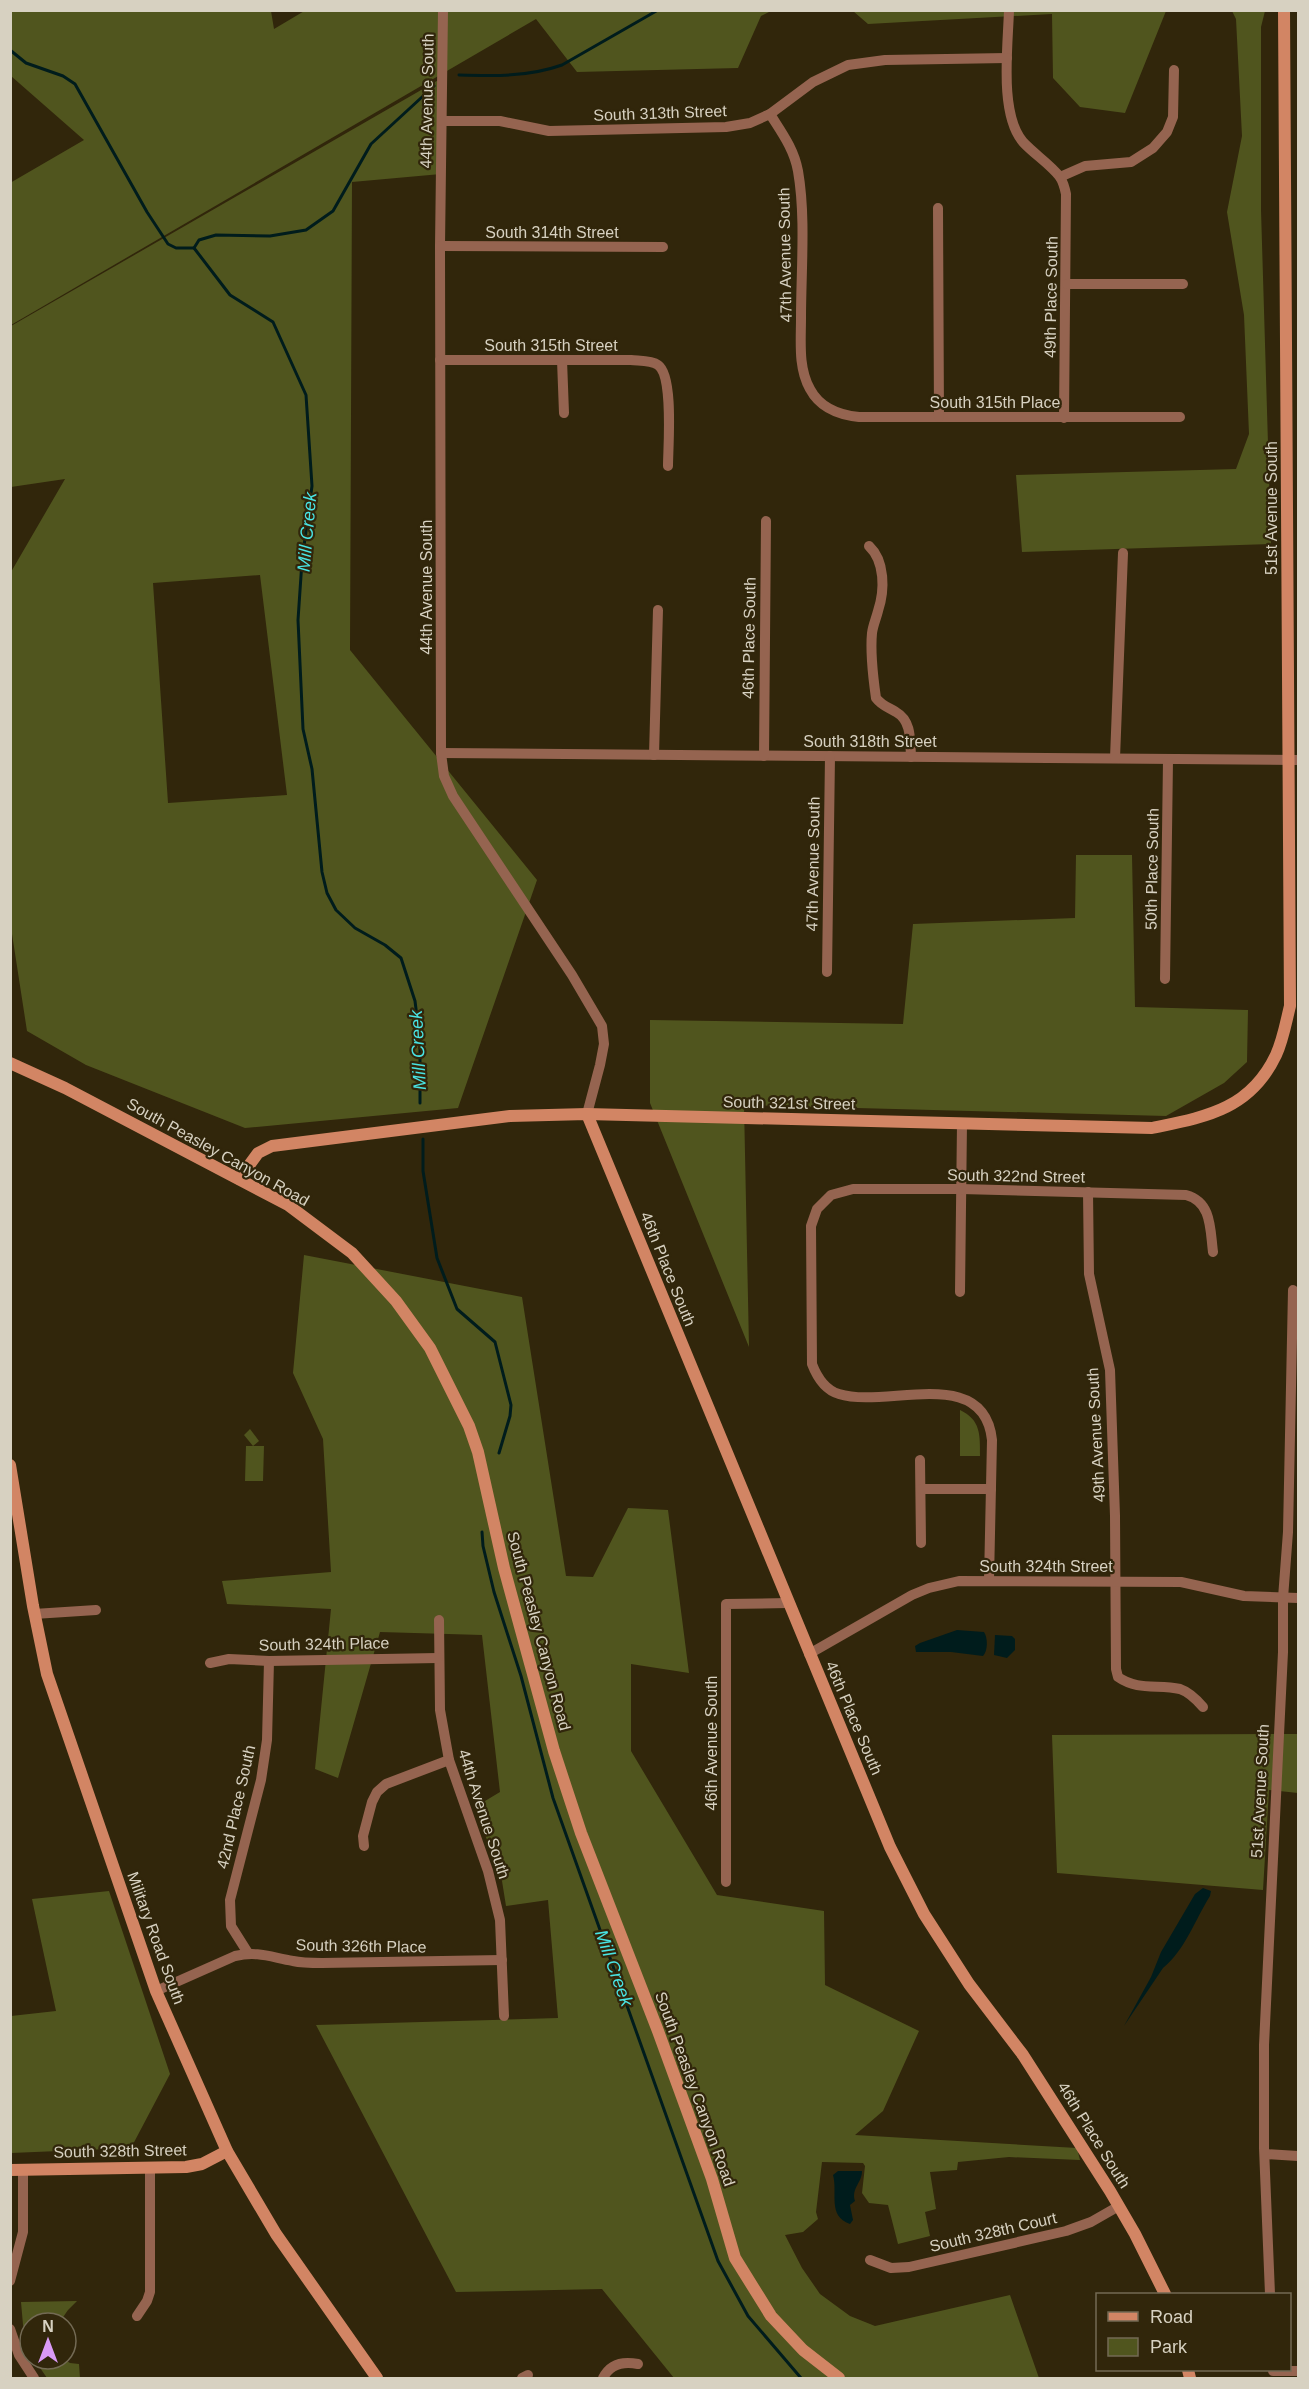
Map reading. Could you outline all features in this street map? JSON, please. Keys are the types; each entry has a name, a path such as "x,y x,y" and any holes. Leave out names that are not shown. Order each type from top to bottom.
{"main road":[{"name":"51st Avenue South","path":"1284,10 1293,477 1294,760 1290,1006"},
{"name":"South 321st Street","path":"238,1179 258,1153 272,1146 510,1116 587,1114 1152,1128 1214,1114 1250,1092 1266,1074 1277,1054 1290,1006"},
{"name":"South Peasley Canyon Road","path":"10,1063 65,1088 288,1205 352,1253 396,1301 430,1348 456,1397 478,1452 504,1568 554,1751 581,1833 658,2031 712,2179 735,2258 771,2316 803,2350 839,2379"},
{"name":"46th Place South","path":"587,1114 890,1847 924,1914 969,1984 1029,2064 1119,2206 1164,2293"},
{"name":"Military Road South","path":"10,1465 34,1614 47,1674 156,1991 227,2151 276,2234 377,2379"},
{"name":"South 328th Street","path":"17,2170 186,2168 202,2164 227,2151"}],"street":[{"name":"44th Avenue South","path":"443,10 440,246 441,753 444,776 453,796 542,928 592,1006 602,1026 604,1044 587,1114"},
{"path":"1009,10 1007,58 1009,104 1013,125 1022,141 1060,177 1084,166 1131,162 1153,148 1167,132 1173,117 1174,70"},
{"name":"South 313th Street","path":"442,121 500,121 549,131 704,129 739,126 770,114 813,82 848,65 885,60 1007,58"},
{"name":"47th Avenue South","path":"770,114 790,145 798,170 801,199 802,357 804,375 816,399"},
{"name":"49th Place South","path":"1060,177 1066,194 1067,284 1064,418"},
{"path":"938,208 939,417"},
{"name":"South 314th Street","path":"440,246 663,247"},
{"path":"1067,284 1183,284"},
{"name":"South 315th Street","path":"440,360 631,360 650,362 660,367 667,387 668,466"},
{"path":"561,360 564,413"},
{"name":"South 315th Place","path":"816,399 835,413 845,416 1180,417"},
{"name":"46th Place South","path":"764,756 766,521"},
{"path":"869,546 877,554 881,563 881,597 873,624 872,637 876,698 882,706 899,713 907,723 911,757"},
{"path":"1115,758 1123,553"},
{"path":"654,755 658,610"},
{"name":"South 318th Street","path":"441,753 1294,760"},
{"name":"47th Avenue South","path":"827,972 830,756"},
{"name":"50th Place South","path":"1165,979 1168,760"},
{"path":"960,1292 962,1123"},
{"name":"South 322nd Street","path":"991,1489 990,1425 977,1405 963,1398 944,1395 840,1395 822,1382 812,1364 811,1226 821,1203 831,1195 853,1189 961,1189 1186,1195 1201,1202 1206,1210 1213,1252"},
{"name":"49th Avenue South","path":"1088,1192 1089,1274 1110,1370 1116,1669 1118,1677 1130,1685 1181,1690 1195,1698 1203,1707"},
{"name":"51st Avenue South","path":"1270,2293 1264,2044 1283,1652 1283,1598 1288,1532 1293,1290"},
{"path":"920,1460 921,1543"},
{"path":"921,1489 991,1489 989,1580"},
{"name":"South 324th Street","path":"809,1654 929,1588 959,1581 1180,1582 1244,1596 1299,1598"},
{"name":"46th Avenue South","path":"726,1882 726,1604 788,1603"},
{"path":"34,1614 96,1610"},
{"name":"44th Avenue South","path":"439,1620 440,1710 449,1760 488,1871 500,1920 504,2016"},
{"name":"South 324th Place","path":"210,1663 229,1659 269,1661 438,1658"},
{"name":"42nd Place South","path":"248,1953 231,1926 230,1900 261,1780 267,1740 269,1661"},
{"path":"364,1846 363,1836 377,1792 386,1784 449,1760"},
{"name":"South 326th Place","path":"156,1991 235,1956 248,1953 269,1954 294,1962 322,1963 502,1960"},
{"path":"1265,2154 1299,2156"},
{"path":"137,2316 150,2292 150,2167"},
{"path":"10,2281 23,2232 17,2170"},
{"name":"South 328th Court","path":"870,2260 884,2266 903,2268 1066,2231 1091,2222 1119,2206"},
{"path":"12,2337 19,2355 34,2379"},
{"path":"603,2379 608,2371 617,2364 638,2364"},
{"path":"1273,2373 1299,2371"}],"green space":[{"path":"306,10 771,11 761,16 738,68 577,72 536,19 11,325 10,183 84,140 11,76 11,11 271,11 274,29"},
{"path":"853,11 1166,11 1125,113 1080,107 1053,78 1052,14 868,24"},
{"path":"1232,11 1265,11 1261,27 1261,210 1271,544 1022,552 1016,475 1236,469 1249,434 1244,315 1227,212 1242,136 1236,19"},
{"path":"442,78 441,174 352,182 350,650 537,880 458,1108 245,1128 86,1065 27,1031 10,921 11,572 65,479 11,487 11,326","holes":["260,575 287,795 168,803 153,583"]},
{"path":"1076,855 1132,855 1135,1007 1248,1010 1247,1062 1224,1083 1166,1116 744,1105 749,1347 650,1103 650,1020 903,1024 913,924 1075,918"},
{"path":"304,1255 522,1297 566,1576 593,1577 628,1508 668,1510 689,1673 631,1664 631,1751 717,1895 824,1911 825,1985 919,2031 883,2111 855,2135 1077,2148 1080,2160 1009,2157 958,2162 957,2170 930,2172 936,2209 925,2212 930,2236 898,2244 888,2205 869,2203 862,2193 865,2166 863,2163 822,2162 816,2212 818,2219 803,2232 785,2235 802,2268 820,2294 850,2316 875,2326 1010,2295 1039,2378 674,2378 602,2289 456,2292 316,2025 558,2018 548,1900 506,1906 502,1881 475,1807 500,1792 482,1635 380,1632 338,1778 315,1769 331,1609 227,1604 222,1581 331,1572 323,1439 293,1373"},
{"path":"960,1410 976,1423 980,1456 960,1456"},
{"path":"250,1429 259,1441 253,1446 244,1435"},
{"path":"246,1446 264,1446 263,1481 245,1481"},
{"path":"1298,1734 1298,1793 1269,1790 1263,1890 1057,1873 1052,1735"},
{"path":"109,1891 170,2074 131,2148 11,2153 11,2016 56,2011 32,1899"},
{"path":"77,2301 67,2311 22,2311 21,2302"},
{"path":"79,2364 80,2378 47,2378 42,2371 78,2371"}],"water":[{"path":"957,1630 984,1632 987,1644 983,1656 951,1652 916,1652 915,1646 920,1643"},
{"path":"995,1635 1012,1636 1015,1639 1015,1650 1007,1658 994,1655"},
{"path":"1203,1888 1211,1891 1210,1896 1189,1934 1178,1953 1163,1968 1124,2026 1151,1977 1161,1952 1195,1894"},
{"path":"838,2171 862,2171 854,2193 855,2201 850,2205 853,2220 850,2224 838,2216 836,2210 833,2175"}],"waterway":[{"path":"459,75 524,74 562,65 658,10"},
{"name":"Mill Creek","path":"10,50 26,63 63,76 75,84 147,212 168,244 176,248 194,248 230,295 273,322 306,395 312,486 302,561 298,620 303,729 312,769 322,872 327,893 336,910 355,928 385,945 401,958 415,1001 420,1041 420,1103"},
{"path":"194,248 199,240 216,235 270,236 306,230 333,211 371,144 434,86"},
{"name":"Mill Creek","path":"423,1139 423,1171 437,1258 457,1309 495,1342 511,1405 499,1453"},
{"name":"Mill Creek","path":"482,1532 494,1592 521,1676 553,1798 718,2261 748,2316 801,2378"}]}
